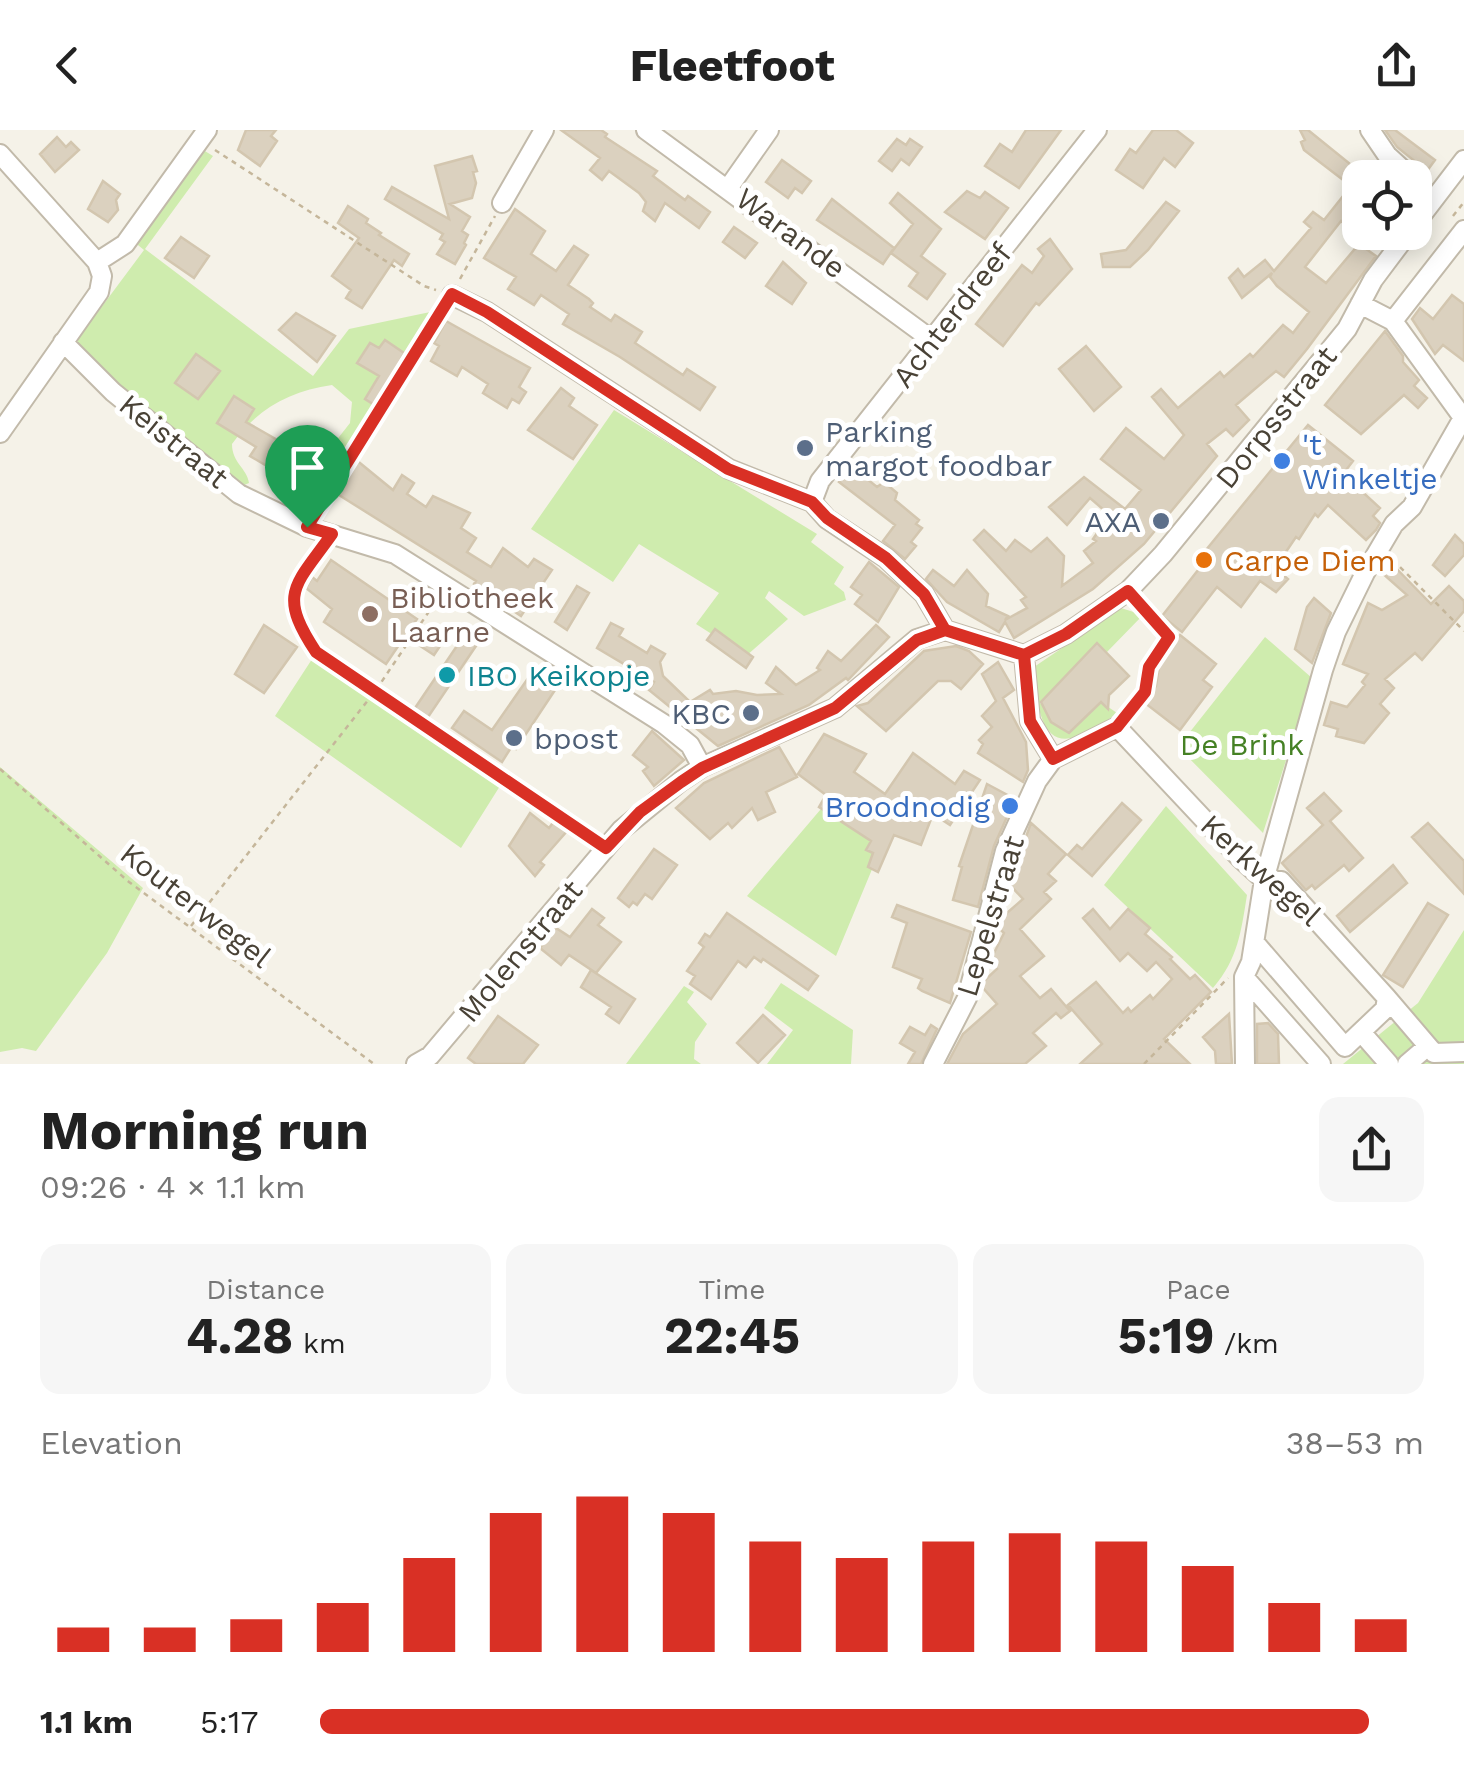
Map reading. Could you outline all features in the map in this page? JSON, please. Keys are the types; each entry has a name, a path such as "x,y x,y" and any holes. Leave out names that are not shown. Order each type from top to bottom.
{"street":[{"path":"502,204 544,130"},
{"name":"Warande","path":"646,130 932,340"},
{"path":"728,187 768,130"},
{"name":"Achterdreef","path":"812,502 820,481 1097,130"},
{"path":"1370,130 1393,160"},
{"path":"98,262 125,244 186,158 184,150 202,134"},
{"path":"0,154 98,262 102,276 99,292 0,433"},
{"path":"1432,201 1464,160"},
{"path":"1432,193 1436,196"},
{"path":"1393,321 1464,230"},
{"name":"Dorpsstraat","path":"1024,655 1066,634 1128,591 1163,554 1348,329 1397,250"},
{"path":"452,294 487,312 728,469 812,502 827,518 886,558 924,594 945,630 1024,655 1030,721 1053,759 1117,727"},
{"path":"1245,1064 1244,977 1255,943 1264,880 1336,632 1394,524 1412,507 1464,419 1393,321 1360,304"},
{"name":"Keistraat","path":"63,342 113,392 239,494 307,527 395,554 664,724 690,745 702,768"},
{"name":"Molenstraat","path":"426,1061 640,812 702,768 835,708 917,640 945,630"},
{"name":"Kerkwegel","path":"1117,727 1264,880 1281,880 1428,1046"},
{"name":"Lepelstraat","path":"933,1064 967,998 1005,850 1037,782 1053,759"},
{"name":"Kerkwegel","path":"1255,943 1345,1046 1362,1032"},
{"path":"1244,977 1321,1064"},
{"path":"1387,998 1385,1009 1362,1032 1389,1064"},
{"path":"1407,1064 1428,1046 1434,1053 1464,1052"}],"path":[{"path":"202,134 424,286 452,294"},
{"path":"307,527 452,294 502,204"},
{"path":"332,534 293,589 296,621 316,652 606,848"},
{"path":"1379,551 1396,562 1464,631"},
{"path":"190,927 376,690 445,588"},
{"path":"1117,727 1145,692 1149,667 1169,637 1128,591"},
{"name":"Kouterwegel","path":"0,769 129,882 374,1064"},
{"path":"1144,1064 1229,978 1244,977"}],"green space":[{"path":"200,148 213,156 145,249 313,376 349,329 435,311 341,462 328,451 350,423 352,402 332,385 288,397 241,432 232,444 249,483 242,486 109,382 79,347 77,340 144,250 133,241"},
{"path":"614,410 817,534 811,542 844,567 834,584 844,592 846,600 804,616 769,591 765,598 788,619 746,656 696,624 719,593 639,544 613,582 531,529"},
{"path":"1121,608 1143,615 1106,653 1097,644 1040,703 1069,733 1101,702 1117,713 1077,737 1063,739 1053,735 1040,710 1034,667"},
{"name":"De Brink","path":"1265,637 1312,678 1263,833 1178,747"},
{"path":"316,653 505,778 461,848 275,716"},
{"path":"0,767 143,888 107,953 36,1051 22,1048 0,1052"},
{"path":"832,796 890,826 836,956 747,896"},
{"path":"1166,806 1247,895 1233,956 1213,988 1104,885"},
{"path":"1464,930 1464,1064 1343,1064 1418,1003"},
{"path":"781,983 853,1030 851,1064 767,1064 793,1030 764,1008"},
{"path":"684,986 694,992 687,1002 707,1024 695,1042 694,1059 701,1064 626,1064"}],"building":[{"path":"246,130 276,130 271,136 277,141 260,166 238,150"},
{"path":"561,130 601,130 607,134 605,137 657,171 653,176 685,200 688,196 710,212 699,228 665,203 655,221 643,211 646,202 639,193 609,171 602,180 590,170 600,158"},
{"path":"1026,130 1061,130 1019,188 985,166 1000,144 1012,152"},
{"path":"1153,130 1176,130 1193,143 1175,167 1164,158 1143,188 1116,170 1130,149 1136,153"},
{"path":"1300,130 1308,130 1345,160 1342,160 1342,179 1304,150 1301,142 1305,140"},
{"path":"1385,130 1395,130 1435,160 1432,164 1432,160 1413,160"},
{"path":"57,137 66,147 71,142 79,150 55,172 40,154"},
{"path":"897,139 906,145 910,139 922,147 909,165 901,159 892,171 879,161"},
{"path":"472,156 477,171 473,172 476,183 472,198 450,204 470,217 462,231 468,235 466,245 455,264 437,254 445,242 440,239 443,234 385,199 392,187 449,219 435,166"},
{"path":"782,160 811,181 802,193 795,188 788,198 766,182"},
{"path":"103,181 120,194 116,200 118,210 108,222 88,209"},
{"path":"967,191 980,198 985,192 1008,208 985,239 945,212"},
{"path":"898,193 941,229 921,256 945,274 927,299 909,286 918,273 891,253 913,224 890,203"},
{"path":"1342,197 1342,222 1305,267 1326,283 1354,250 1368,250 1376,256 1284,377 1276,371 1236,405 1249,420 1233,436 1226,429 1207,444 1217,456 1144,544 1093,589 1014,638 1005,622 999,632 947,602 926,579 933,570 954,586 967,570 988,594 986,606 1008,616 1005,620 1027,608 1021,600 1026,597 974,540 984,530 1006,551 1015,540 1031,552 1047,538 1064,556 1062,586 1093,563 1084,551 1096,541 1093,539 1102,526 1105,511 1090,498 1067,525 1049,507 1084,477 1125,509 1141,490 1101,459 1126,428 1164,459 1184,435 1152,397 1161,389 1178,408 1220,372 1224,377 1250,354 1253,357 1283,325 1293,333 1309,312 1277,286 1270,277 1272,273 1242,298 1229,278 1238,269 1244,277 1265,260 1274,271 1311,228 1304,222 1313,212 1324,220"},
{"path":"832,199 894,248 883,264 817,220"},
{"path":"1166,202 1179,211 1148,250 1130,267 1103,267 1101,254 1126,250"},
{"path":"348,206 368,219 366,223 379,235 409,254 402,266 394,260 362,308 346,298 351,290 332,276 359,238 338,223"},
{"path":"515,209 545,231 531,254 556,271 574,246 588,255 568,285 593,303 590,307 611,321 615,315 642,332 635,343 683,375 687,369 715,387 700,410 563,324 569,314 541,295 534,305 508,289 516,277 484,258"},
{"path":"734,227 757,243 745,258 723,242"},
{"path":"181,237 209,256 194,278 165,258"},
{"path":"1050,239 1072,269 1039,305 1036,303 1003,346 976,324 1022,265 1032,273 1044,256 1038,249"},
{"path":"783,262 806,283 792,304 766,286"},
{"path":"1452,295 1464,304 1464,361 1443,345 1435,354 1412,319 1420,308 1433,319"},
{"path":"296,313 335,336 317,362 279,330"},
{"path":"446,321 530,368 519,387 526,392 519,403 512,399 507,408 483,393 488,384 462,367 457,376 431,361 439,346 434,343"},
{"path":"1385,331 1419,380 1414,386 1427,398 1418,408 1404,395 1361,434 1325,405"},
{"path":"385,340 404,353 376,406 365,399 379,376 357,363 370,343 379,348"},
{"path":"1086,346 1121,387 1094,411 1059,369"},
{"path":"196,354 220,371 198,399 175,383"},
{"path":"561,388 574,398 569,406 597,425 573,459 528,430"},
{"path":"234,396 254,409 246,422 344,478 355,459 393,490 402,475 414,483 407,494 426,507 433,496 470,513 461,528 476,538 467,552 491,567 503,548 528,567 534,559 552,570 521,616 474,584 476,581 323,485 317,496 250,456 256,447 217,423"},
{"path":"1308,425 1353,461 1343,474 1380,508 1373,516 1380,523 1376,530 1366,540 1328,505 1318,517 1315,514 1275,568 1288,579 1276,592 1260,581 1241,607 1217,587 1182,632 1162,616 1202,565 1197,561"},
{"path":"851,466 877,487 884,482 897,493 895,500 919,520 916,524 922,528 911,542 916,546 905,559 883,541 895,525 839,482"},
{"path":"1455,535 1464,544 1464,555 1445,576 1433,565"},
{"name":"Bibliotheek Laarne","path":"331,560 417,619 412,626 440,646 434,655 405,636 386,664 324,622 332,609 306,588 312,577 317,581"},
{"path":"869,562 899,587 878,622 855,604 862,595 851,587"},
{"path":"1391,563 1431,604 1449,586 1464,601 1464,611 1422,660 1415,653 1385,679 1394,688 1380,704 1389,713 1364,743 1336,736 1338,729 1324,725 1331,702 1347,707 1365,685 1362,682 1368,674 1343,664 1368,603 1382,610 1407,595 1382,573"},
{"path":"577,586 589,593 567,630 555,622"},
{"path":"1314,598 1331,613 1312,663 1295,649 1307,607"},
{"path":"611,623 623,629 619,636 647,653 651,646 665,654 660,662 663,676 690,702 710,690 713,694 781,694 766,683 776,667 796,685 820,670 817,668 828,651 841,661 876,625 889,637 848,680 809,705 718,746 649,690 654,682 597,648"},
{"path":"264,625 297,647 264,693 235,674"},
{"path":"715,629 753,657 746,668 707,640"},
{"name":"IBO Keikopje","path":"467,631 480,640 426,720 413,711"},
{"path":"1180,635 1216,664 1203,680 1212,687 1180,730 1145,703 1156,686 1160,660"},
{"path":"1097,643 1129,676 1109,695 1108,709 1101,702 1069,733 1051,722 1041,702"},
{"path":"956,646 969,651 983,664 961,689 951,681 938,681 886,731 857,706 868,703 924,651"},
{"path":"998,662 1014,690 1003,698 1026,742 1028,770 1023,782 978,753 983,744 979,740 992,727 982,716 996,701 982,674"},
{"path":"531,674 555,690 516,749 512,746 502,762 452,728 464,711 492,730"},
{"path":"652,731 684,760 654,786 643,771 648,767 633,755"},
{"path":"824,734 866,754 854,772 885,794 913,753 955,784 964,771 980,780 950,825 933,814 921,845 894,835 878,872 868,867 873,853 866,850 871,841 819,807 826,795 798,774"},
{"path":"779,747 797,777 766,792 775,812 758,820 752,808 732,828 728,823 710,839 676,808 704,783"},
{"path":"987,784 1015,799 994,846 978,907 953,900 962,867 959,866"},
{"path":"1324,793 1341,811 1330,821 1363,858 1349,871 1344,865 1315,889 1312,885 1306,890 1282,863 1323,825 1307,808"},
{"path":"1122,803 1141,820 1092,876 1068,855 1077,845 1082,849"},
{"path":"530,813 549,828 555,820 568,830 540,862 544,865 535,876 509,846"},
{"path":"1031,823 1066,854 1048,874 1056,881 1044,892 1051,899 1020,929 1044,956 1020,976 1040,998 1051,989 1070,1011 1061,1018 1056,1013 1033,1033 1046,1046 1025,1064 947,1064 963,1034 997,1004 983,988 985,980 997,969 990,961 1004,933 998,927 1000,919 1023,899 1009,884"},
{"path":"1428,823 1464,861 1464,894 1412,837"},
{"path":"654,849 677,865 652,899 645,894 637,905 633,902 629,907 618,898"},
{"path":"1393,865 1407,883 1350,932 1337,916"},
{"path":"1428,903 1448,915 1403,987 1383,975"},
{"path":"897,905 971,932 950,1003 918,988 922,979 893,967 907,923 892,917"},
{"path":"592,909 604,918 598,925 621,942 596,973 569,955 561,965 540,948 556,928 570,937"},
{"path":"1093,909 1110,929 1128,909 1150,928 1145,934 1190,979 1195,975 1211,992 1164,1039 1190,1064 1080,1064 1102,1044 1068,1005 1096,982 1123,1013 1128,1008 1131,1012 1150,995 1153,999 1172,979 1156,962 1147,971 1128,953 1120,961 1083,918"},
{"path":"727,913 818,976 808,990 754,957 746,967 738,961 711,999 690,984 695,976 687,971 704,947 699,943 705,934 710,937"},
{"path":"591,970 635,999 619,1023 606,1014 611,1007 581,987"},
{"path":"1229,1014 1232,1064 1216,1064 1215,1051 1203,1037"},
{"path":"763,1015 785,1035 758,1063 737,1043"},
{"path":"498,1016 538,1045 523,1064 476,1064 468,1058"},
{"path":"1268,1023 1278,1034 1279,1064 1257,1064 1257,1024"},
{"path":"931,1025 937,1029 921,1064 908,1064 915,1052 900,1043 910,1027 925,1035"}],"place":[{"name":"Parking margot foodbar","path":"805,448"},
{"name":"'t Winkeltje","path":"1282,461"},
{"name":"AXA","path":"1161,521"},
{"name":"Carpe Diem","path":"1204,560"},
{"name":"Bibliotheek Laarne","path":"370,614"},
{"name":"IBO Keikopje","path":"447,675"},
{"name":"KBC","path":"751,713"},
{"name":"bpost","path":"514,738"},
{"name":"Broodnodig","path":"1010,806"}],"route":[{"path":"307,527 332,534 293,589 296,621 316,652 606,848 640,812 681,782 702,768 835,708 917,640 945,630 1024,655 1030,721 1053,759 1117,727 1145,692 1149,667 1169,637 1128,591 1066,634 1024,655 966,635 945,630 924,594 886,558 827,518 812,502 728,469 487,312 452,294 307,527"}]}
